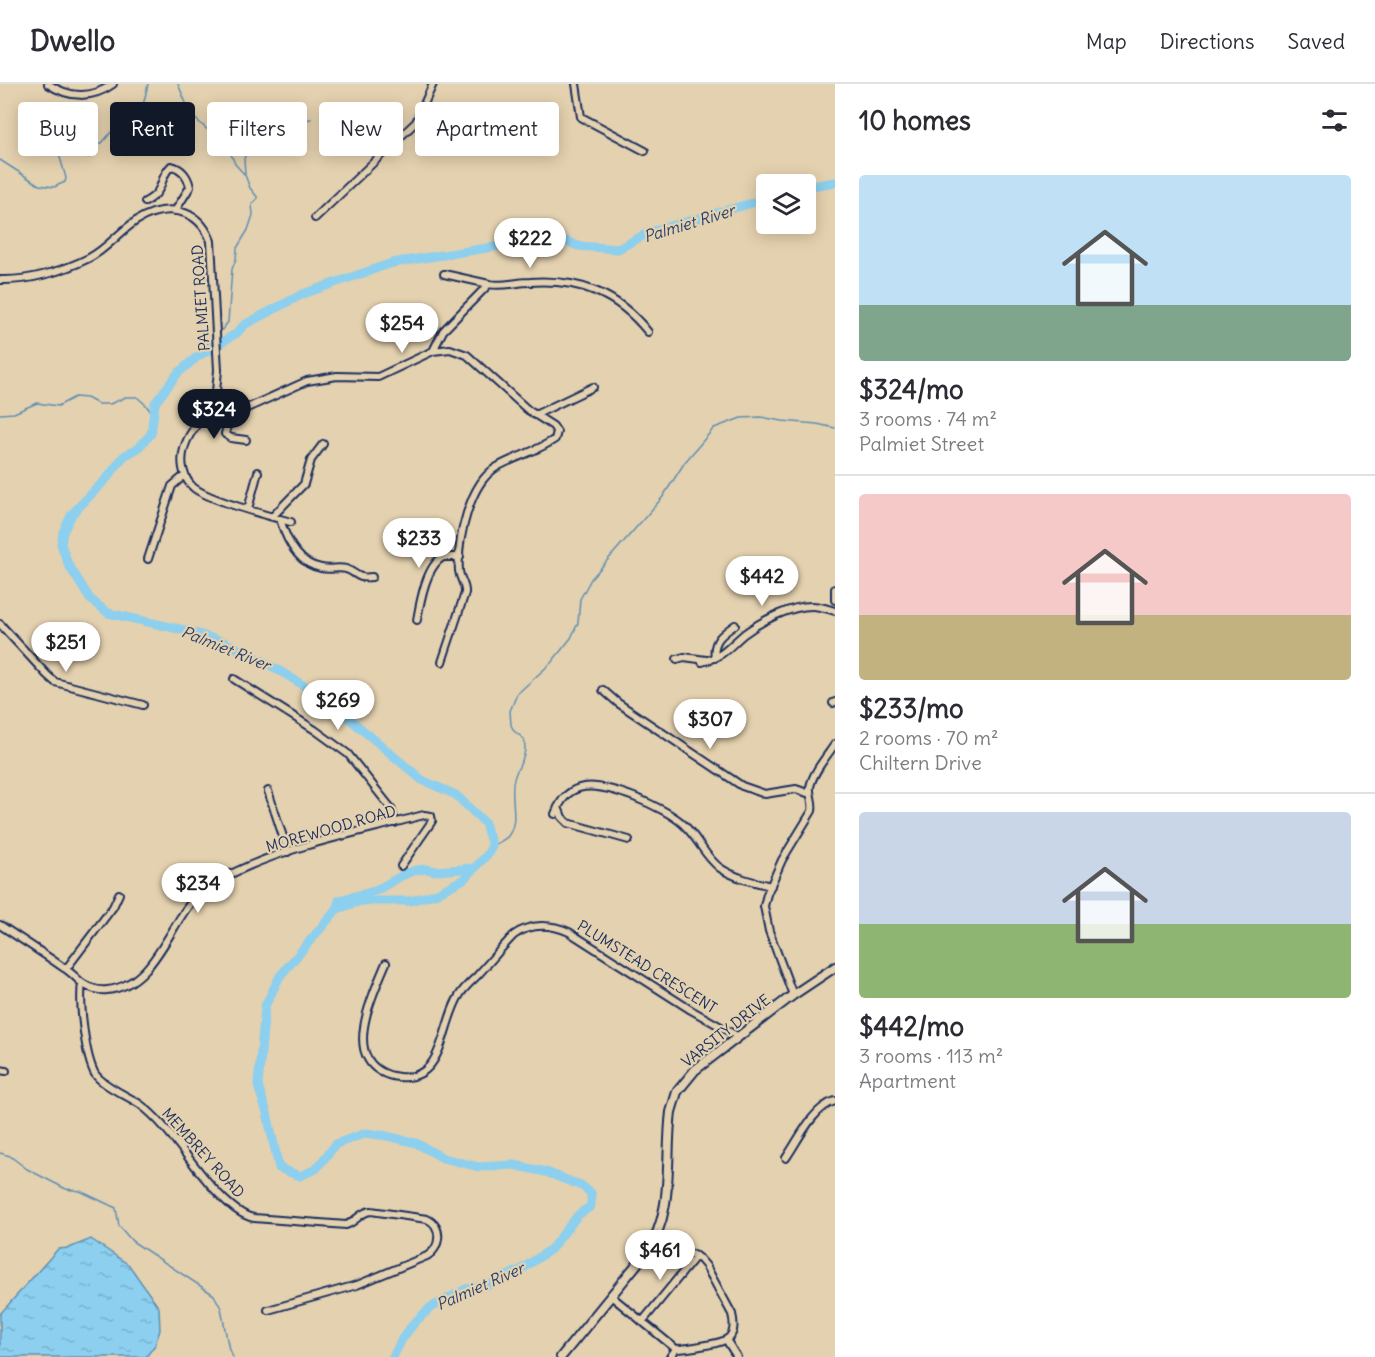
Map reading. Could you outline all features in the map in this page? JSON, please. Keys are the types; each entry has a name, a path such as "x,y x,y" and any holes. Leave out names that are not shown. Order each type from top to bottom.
{"street":[{"path":"48,84 76,95 101,91 113,84"},
{"path":"315,218 416,122 433,84"},
{"path":"576,84 581,117 645,151"},
{"path":"0,280 25,278 81,262 99,252 142,218 175,210 190,188 184,173 173,166 169,167 159,192 146,202"},
{"name":"PALMIET ROAD","path":"175,210 198,219 211,241 217,326 218,370 215,402"},
{"path":"444,274 489,284 552,282 595,290 619,303 648,332"},
{"path":"433,351 443,332 489,284"},
{"path":"291,522 203,493 194,488 185,475 184,446 215,402 218,406 231,410 245,409 297,385 320,378 378,377 433,351 450,349 467,355 535,415 553,426 557,437 499,466 482,479 476,489 459,556 460,574 465,593 442,662"},
{"path":"535,415 593,387"},
{"path":"231,410 225,434 231,438 246,440"},
{"path":"272,517 304,484 311,460 323,444"},
{"path":"248,509 258,472"},
{"path":"148,558 172,486 185,475"},
{"path":"280,519 292,546 310,565 323,569 347,570 359,578 372,577"},
{"path":"417,620 423,591 434,565 442,557 459,556"},
{"path":"835,589 835,600"},
{"path":"677,659 684,657 704,661 716,658 768,618 806,607 835,611"},
{"path":"0,624 46,675 56,682 142,705"},
{"path":"716,658 715,648 720,635 735,625"},
{"path":"234,678 307,724 348,754 391,808 395,823"},
{"path":"603,690 618,704 742,786 765,794 796,789 810,794"},
{"path":"793,995 769,931 764,910 771,886 791,844 812,811 811,783 835,744"},
{"path":"555,814 562,799 572,791 588,786 643,801 664,810 684,824 720,868 746,880 771,886"},
{"path":"268,791 288,852"},
{"path":"558,807 562,817 568,823 629,840"},
{"name":"MOREWOOD ROAD","path":"0,925 66,969 82,983 99,990 106,990 126,984 154,961 187,909 204,889 245,868 288,852 424,815 431,816 430,824 401,866"},
{"path":"66,969 113,907 119,894"},
{"name":"PLUMSTEAD CRESCENT","path":"386,963 366,1019 362,1041 365,1054 371,1064 381,1072 395,1077 413,1076 426,1070 432,1064 441,1047 449,1016 461,993 514,935 521,930 539,926 555,927 569,932 690,1010 740,1036"},
{"name":"VARSITY DRIVE","path":"561,1357 653,1242 663,1218 670,1119 675,1096 695,1070 793,995 833,971"},
{"name":"MEMBREY ROAD","path":"82,983 81,1002 84,1023 92,1066 96,1075 147,1110 208,1181 243,1214 254,1218 346,1225 366,1211 371,1211 427,1219 436,1227 438,1244 427,1256 357,1285 268,1310"},
{"path":"786,1158 811,1120 826,1105 835,1101"},
{"path":"653,1242 696,1256 706,1266 732,1314 733,1330 727,1341"},
{"path":"642,1322 696,1256"},
{"path":"611,1296 676,1349 727,1341"},
{"path":"727,1341 737,1357"},
{"path":"670,1357 676,1349"}],"water":[{"path":"91,1239 129,1265 159,1308 160,1330 155,1345 146,1357 0,1357 0,1314 58,1249 69,1248"}],"waterway":[{"path":"0,160 39,185 54,187 65,182 66,178 59,154 68,148 81,156 90,157 98,144 102,143 113,130 131,124 142,110 148,84"},
{"path":"178,84 191,115 229,149 235,164 245,175"},
{"path":"218,335 228,322 232,269 237,248 248,230 253,215 252,204 258,198 250,188 245,175 244,159 251,137 259,129 311,119"},
{"name":"Palmiet River","path":"816,185 835,182"},
{"name":"Palmiet River","path":"393,1357 402,1339 414,1323 430,1308 466,1289 486,1286 522,1269 551,1249 578,1215 591,1206 591,1193 582,1186 546,1172 514,1165 479,1167 443,1158 416,1143 366,1133 336,1144 316,1169 300,1176 279,1168 267,1113 258,1086 265,1006 280,976 337,909 361,901 410,901 435,894 464,879 487,855 492,846 485,823 456,795 422,780 326,699 260,659 224,642 188,631 108,613 90,599 68,564 61,544 63,532 72,514 108,477 124,456 137,449 151,434 155,403 178,373 197,357 237,333 244,325 303,294 392,263 557,237 578,246 618,249 650,232 756,202"},
{"path":"199,356 201,348 214,338"},
{"path":"0,414 14,413 37,403 58,406 75,397 87,398 98,404 110,404 126,397 137,397 153,415"},
{"path":"492,846 507,837 511,830 514,816 513,786 525,751 524,739 514,731 511,725 510,711 517,694 551,663 571,638 578,623 580,599 591,579 662,498 685,462 714,428 741,418 761,417 835,428"},
{"path":"337,909 339,900 375,891 416,870 475,868"},
{"path":"0,1153 10,1156 27,1169 66,1189 80,1191 116,1208 119,1226 132,1241 214,1295 221,1308 229,1350 233,1357"}]}
